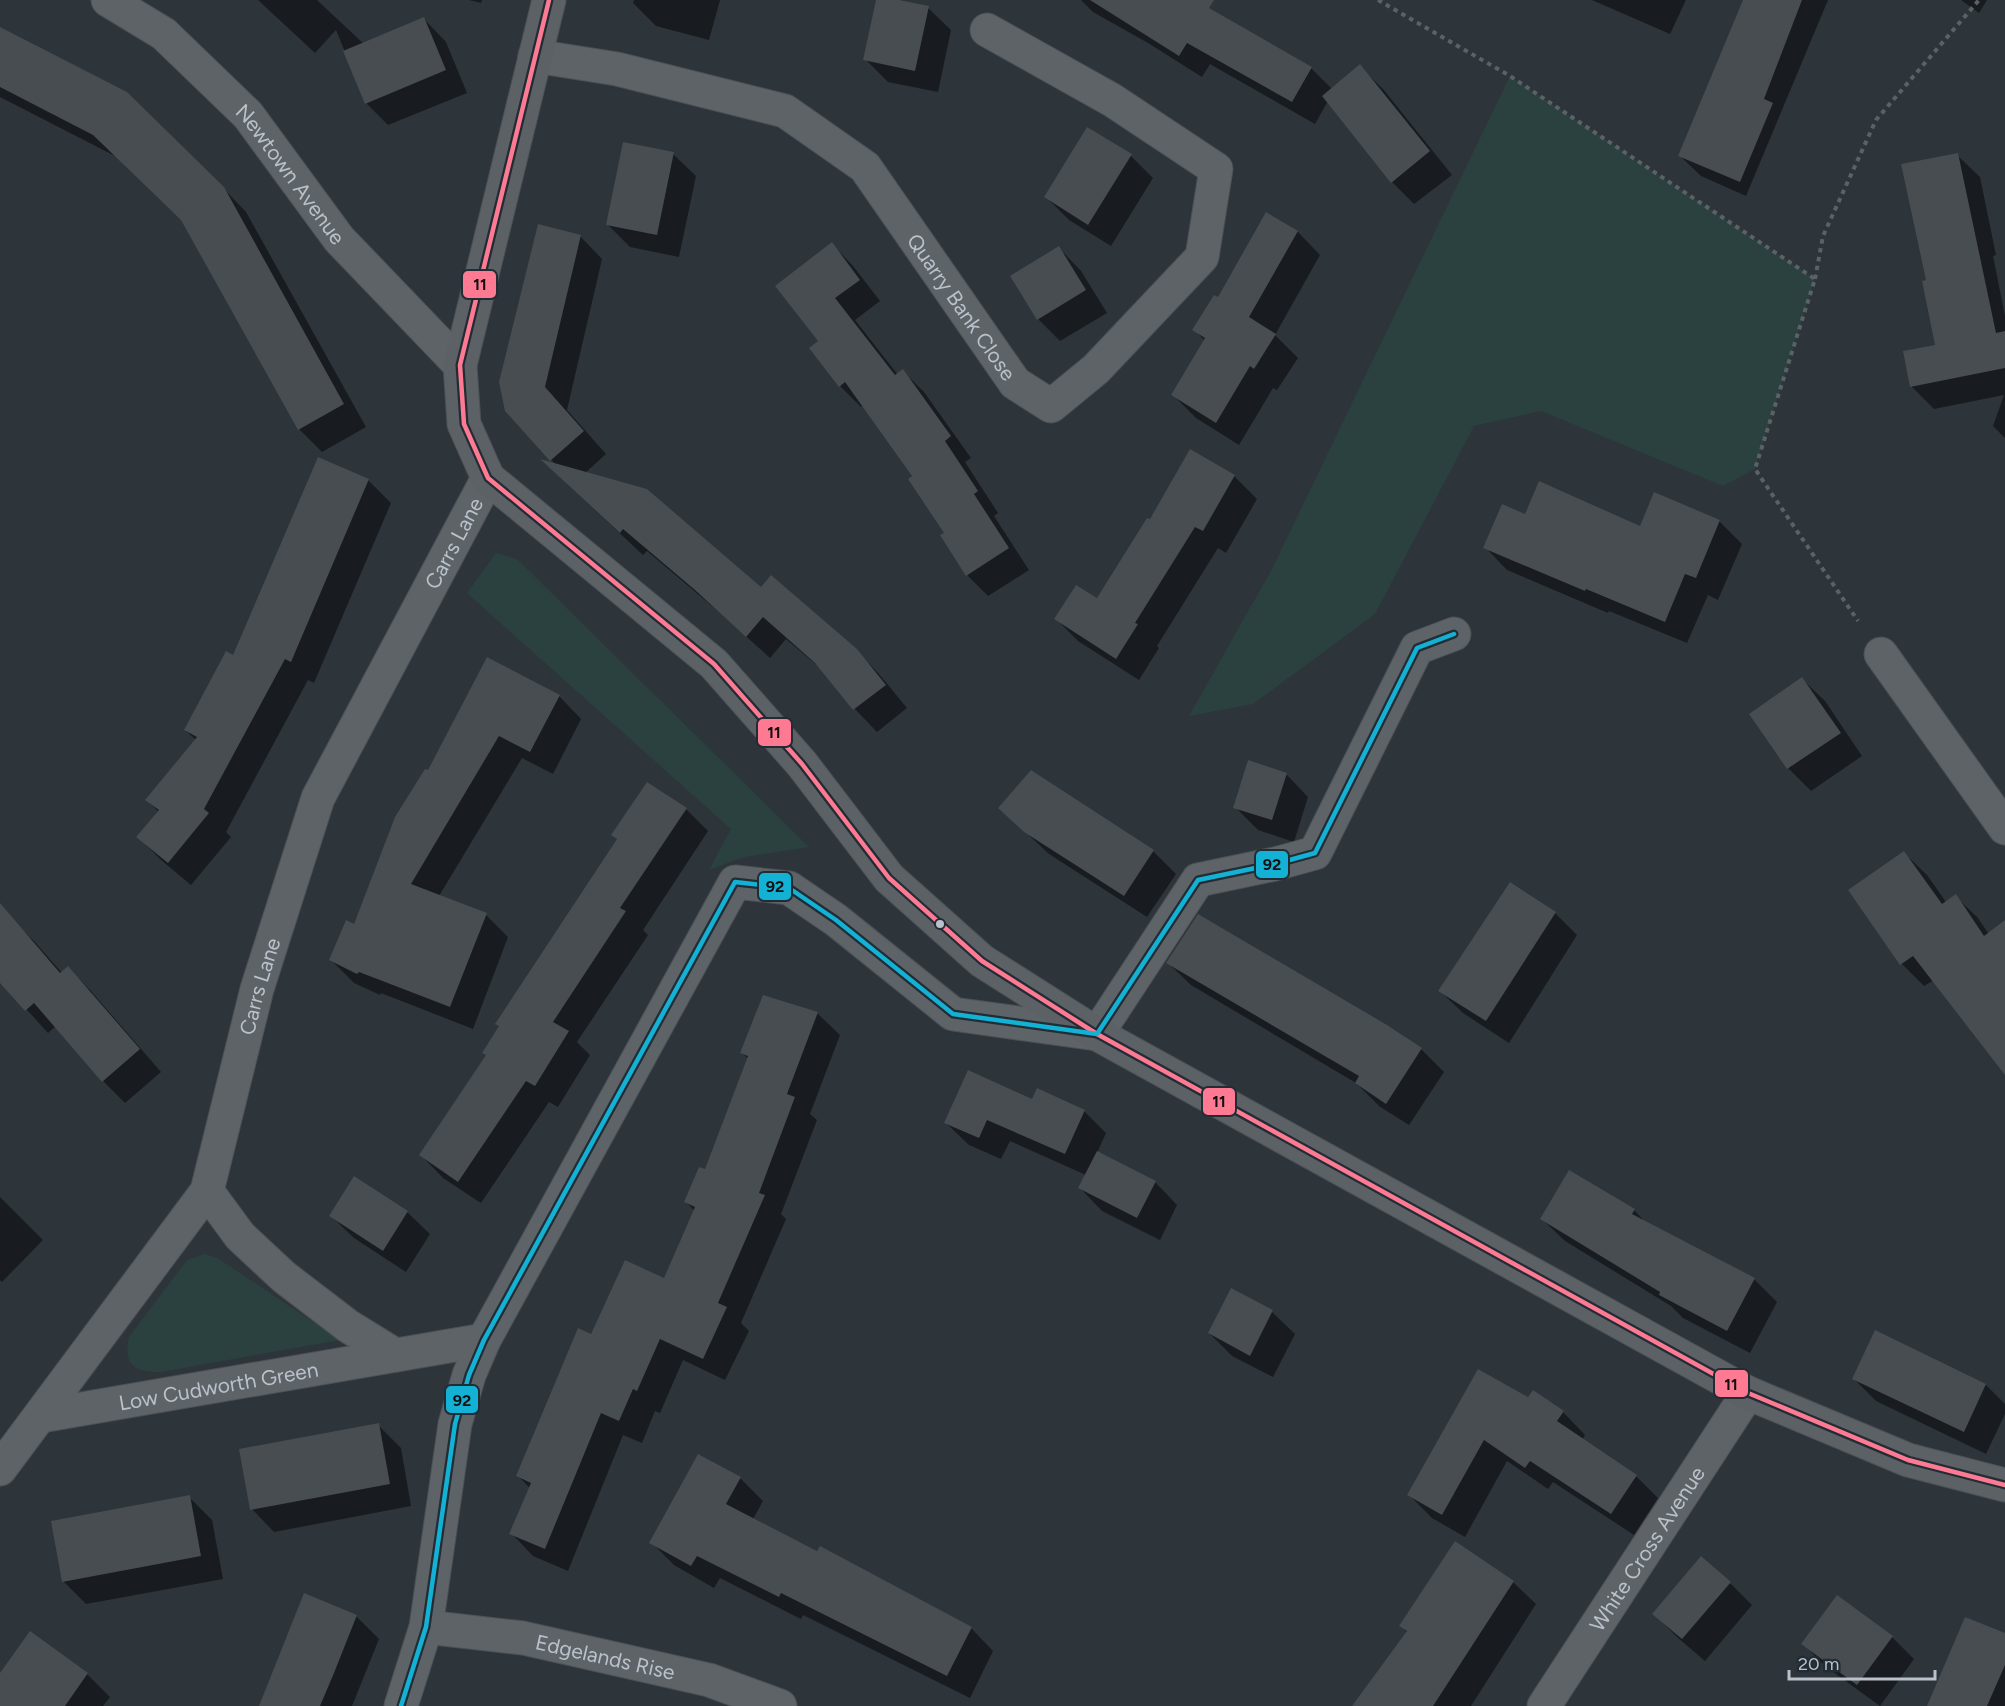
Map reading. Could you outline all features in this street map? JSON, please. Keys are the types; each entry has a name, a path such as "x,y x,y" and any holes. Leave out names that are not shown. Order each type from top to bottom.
{"street":[{"name":"Newtown Avenue","path":"108,0 164,34 248,115 339,239 460,365"},
{"path":"549,0 460,365 464,424 488,478 714,664 802,764 889,878 982,961 1096,1034 1748,1392 1908,1460 2005,1485"},
{"name":"Quarry Bank Close","path":"535,56 617,69 785,111 865,167 1015,383 1051,406 1096,369 1202,257 1216,169 1112,100 987,30"},
{"name":"Carrs Lane","path":"0,1469 207,1191 257,989 318,798 488,478"},
{"path":"1096,1034 1198,880 1315,853 1417,648 1454,634"},
{"path":"1881,654 2005,828"},
{"path":"401,1706 426,1627 455,1424 469,1375 484,1340 735,882 789,888 836,920 953,1014 1096,1034"},
{"path":"207,1191 240,1236 284,1277 348,1326 395,1355"},
{"name":"Low Cudworth Green","path":"41,1416 484,1340"},
{"name":"White Cross Avenue","path":"1544,1706 1748,1392"},
{"name":"Edgelands Rise","path":"426,1627 523,1638 709,1680 780,1706"}],"path":[{"path":"1378,0 1510,76 1815,279"},
{"path":"1881,654 1755,469 1815,279 1823,236 1876,120 1979,0"}],"green space":[{"path":"1510,76 1815,279 1755,469 1723,486 1541,411 1474,426 1375,614 1253,704 1189,716 1272,569"},
{"path":"496,553 517,559 809,847 744,857 709,870 731,829 467,593"},
{"path":"205,1254 219,1259 340,1340 161,1372 137,1368 129,1360 129,1337 187,1260"}],"building":[{"path":"876,0 899,0 929,6 915,71 863,60"},
{"path":"1090,0 1214,0 1209,8 1312,67 1292,102 1187,43 1179,56"},
{"path":"1743,0 1802,0 1764,99 1773,103 1740,182 1678,156"},
{"path":"424,17 446,70 365,104 343,51"},
{"path":"0,27 127,92 224,187 344,404 298,430 181,220 93,135 0,87"},
{"path":"1360,64 1430,151 1391,183 1322,96"},
{"path":"1087,127 1132,154 1088,225 1044,197"},
{"path":"623,142 674,152 657,235 606,225"},
{"path":"1958,153 1996,333 2005,331 2005,368 1910,387 1903,351 1935,345 1922,281 1926,280 1901,164"},
{"path":"1266,212 1298,231 1249,317 1276,334 1254,369 1250,366 1216,423 1171,395 1205,338 1192,330 1214,295 1218,297"},
{"path":"538,224 581,235 545,387 584,431 550,461 505,411 499,382"},
{"path":"832,242 860,280 835,298 895,375 903,369 951,436 945,441 978,491 974,494 1009,548 966,576 940,535 944,533 908,479 912,476 845,382 839,387 809,348 818,341 775,286"},
{"path":"1059,246 1086,290 1037,320 1010,276"},
{"path":"1190,449 1235,475 1203,531 1195,527 1135,623 1138,624 1116,659 1054,619 1076,585 1097,598 1147,518 1150,519"},
{"path":"318,457 369,479 291,662 285,659 204,809 209,813 168,863 136,837 159,810 145,800 197,737 184,730 226,651 233,655"},
{"path":"540,459 647,489 761,587 771,575 857,649 886,685 853,710 815,663 763,617 746,637 623,529 620,533"},
{"path":"1539,481 1640,526 1654,492 1720,520 1696,578 1685,574 1665,622 1483,548 1502,504 1525,514"},
{"path":"487,657 560,695 530,752 499,736 411,884 487,913 450,1007 359,972 357,974 329,960 346,920 354,924 395,817 425,769 428,770"},
{"path":"1802,677 1841,733 1787,769 1749,714"},
{"path":"1248,760 1287,773 1272,820 1233,808"},
{"path":"1031,770 1154,850 1124,896 1024,832 998,808"},
{"path":"647,782 687,808 620,908 626,911 553,1022 569,1031 535,1086 526,1081 458,1182 419,1155 486,1055 482,1053 499,1026 495,1024 617,839 611,835"},
{"path":"1904,851 1942,904 1956,894 1984,936 2005,920 2005,1075 1913,956 1900,965 1848,890"},
{"path":"1510,882 1556,912 1486,1021 1438,991"},
{"path":"0,903 60,973 68,966 140,1049 102,1082 34,1003 25,1011 0,983"},
{"path":"1198,914 1422,1048 1386,1104 1355,1083 1359,1076 1166,963"},
{"path":"763,995 818,1012 787,1094 795,1097 759,1193 765,1195 718,1303 727,1307 703,1359 660,1339 637,1391 633,1389 619,1421 601,1413 545,1549 509,1534 531,1483 516,1476 578,1328 591,1334 625,1260 664,1278 695,1207 684,1202 699,1167 705,1169 748,1056 740,1053"},
{"path":"968,1070 1032,1099 1037,1088 1085,1110 1065,1154 987,1120 979,1138 944,1123"},
{"path":"1097,1151 1156,1181 1137,1218 1078,1188"},
{"path":"1569,1170 1635,1209 1632,1214 1755,1278 1727,1331 1659,1295 1660,1292 1540,1219"},
{"path":"354,1176 408,1211 383,1251 329,1216"},
{"path":"1231,1288 1273,1310 1250,1356 1208,1333"},
{"path":"1875,1330 1986,1384 1964,1432 1852,1379"},
{"path":"1478,1369 1528,1397 1533,1390 1564,1411 1557,1421 1637,1475 1611,1514 1530,1461 1525,1468 1484,1440 1442,1515 1407,1495"},
{"path":"379,1423 390,1484 250,1510 239,1449"},
{"path":"698,1454 741,1477 726,1504 817,1551 820,1546 972,1627 947,1676 781,1593 779,1597 697,1556 691,1566 649,1543"},
{"path":"190,1495 201,1556 62,1582 51,1521"},
{"path":"1455,1541 1514,1581 1433,1706 1352,1706 1407,1631 1399,1626"},
{"path":"1701,1556 1731,1582 1682,1639 1652,1614"},
{"path":"304,1593 357,1615 334,1673 320,1706 259,1706"},
{"path":"1837,1595 1893,1636 1857,1685 1801,1644"},
{"path":"1965,1617 2005,1633 2005,1665 1987,1706 1927,1706"},
{"path":"30,1631 88,1673 65,1706 0,1706 0,1673"}],"transit line":[{"name":"11","path":"549,0 460,365 464,424 488,478 714,664 802,764 889,878 982,961 1097,1034 1748,1393 1908,1460 2005,1485"},
{"name":"92","path":"401,1706 426,1627 455,1424 469,1375 484,1340 735,882 789,888 836,920 953,1014 1097,1034 1198,880 1315,853 1417,648 1454,634"}]}
